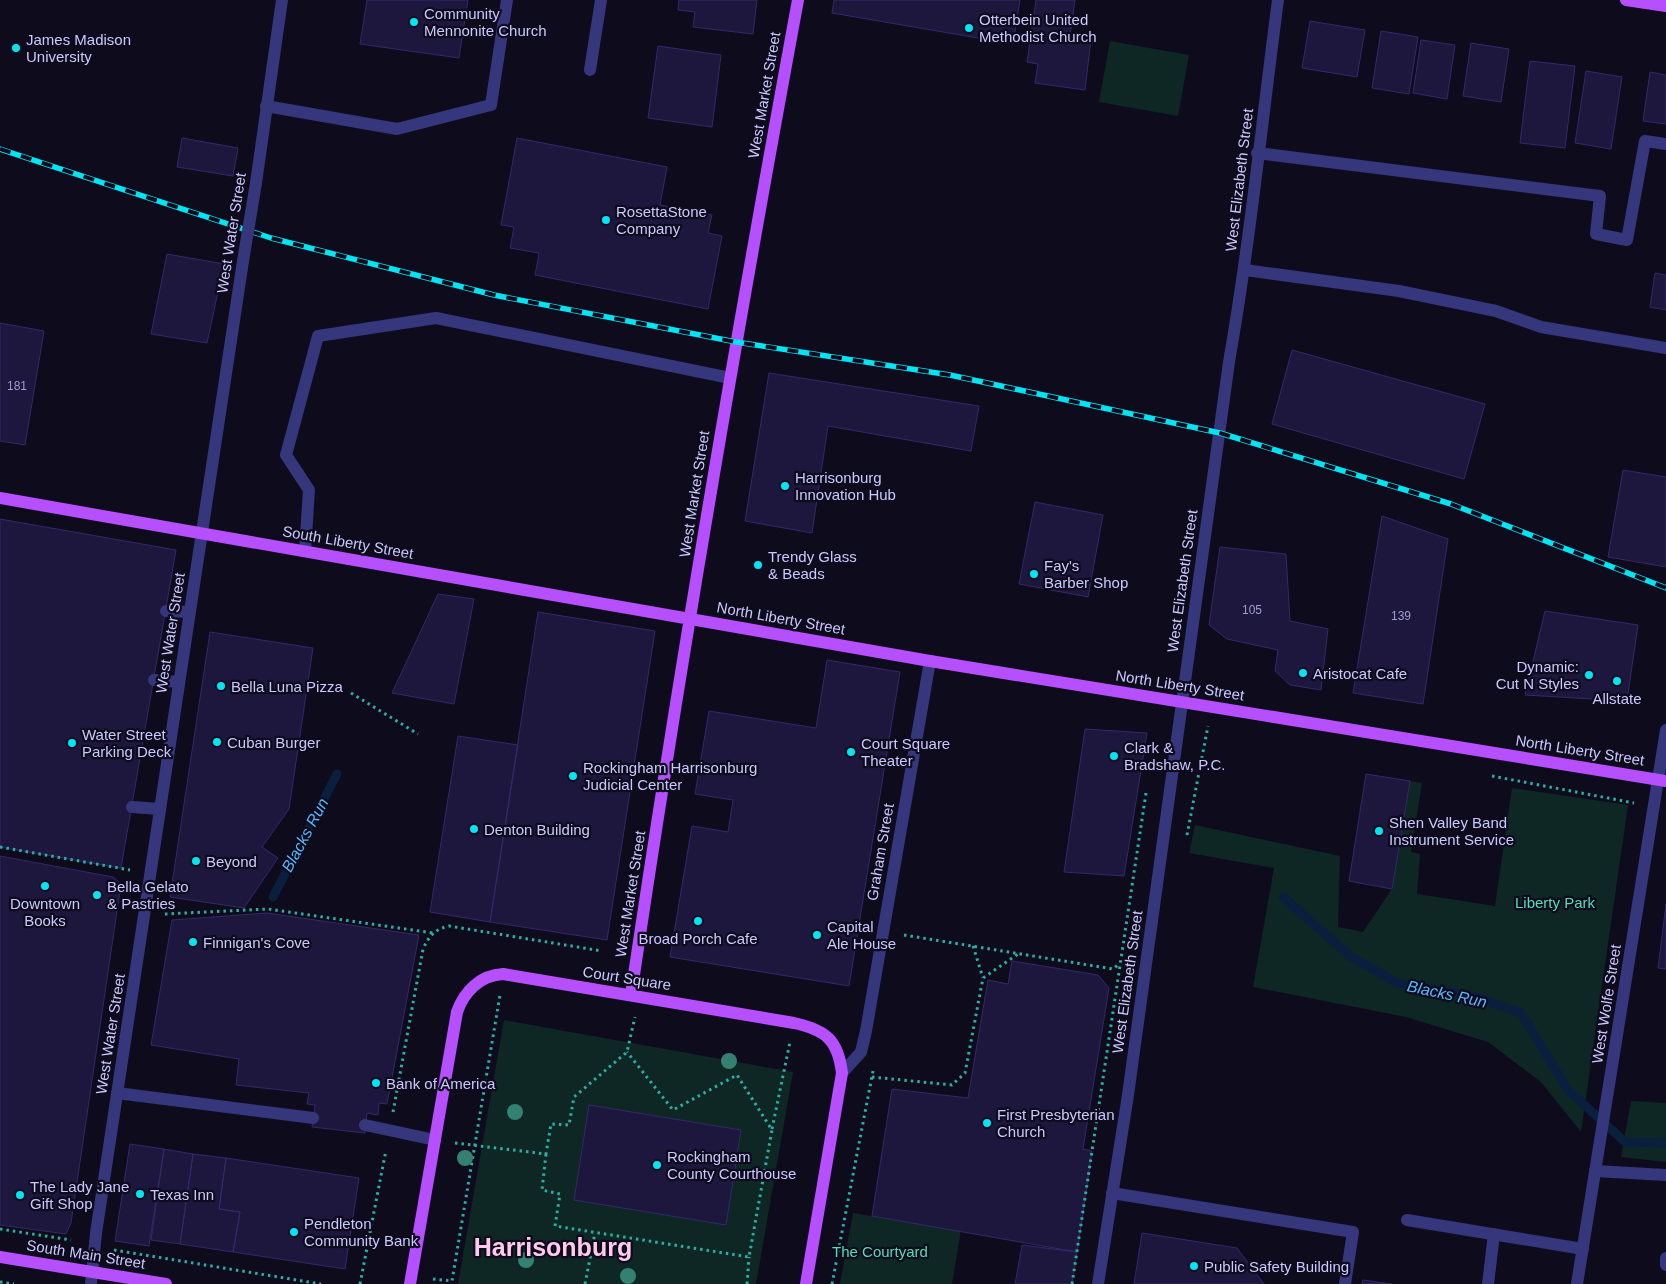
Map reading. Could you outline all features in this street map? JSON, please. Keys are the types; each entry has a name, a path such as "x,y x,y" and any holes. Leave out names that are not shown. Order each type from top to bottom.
{"main road":[{"name":"West Market Street","path":"631,995 730,378 798,0"},
{"path":"1626,0 1666,6"},
{"name":"South Liberty Street","path":"0,498 690,618"},
{"name":"North Liberty Street","path":"690,618 930,661 1662,780"},
{"name":"Court Square","path":"410,1284 457,1012 461,1001 472,987 488,977 503,974 794,1023 824,1032 838,1051 842,1073 806,1284"},
{"name":"South Main Street","path":"0,1256 92,1278 166,1284"}],"street":[{"name":"West Water Street","path":"92,1278 117,1093 201,533 256,183 282,0"},
{"path":"266,106 397,129 491,105 507,0"},
{"path":"590,70 601,0"},
{"name":"West Elizabeth Street","path":"1098,1284 1128,1095 1229,362 1245,270 1257,153 1278,0"},
{"path":"1257,153 1600,196 1596,234 1627,240 1645,141 1666,144"},
{"path":"1245,270 1399,291 1496,311 1541,327 1666,348"},
{"path":"305,551 309,490 286,455 318,336 436,318 730,378"},
{"path":"166,611 189,612"},
{"name":"Graham Street","path":"842,1073 861,1052 866,1031 930,661"},
{"path":"154,680 179,682"},
{"name":"West Wolfe Street","path":"1577,1284 1662,780 1666,730"},
{"path":"132,807 160,809"},
{"path":"117,1093 313,1118"},
{"path":"365,1125 435,1140"},
{"path":"1595,1171 1666,1175"},
{"path":"1112,1194 1353,1232 1345,1284"},
{"path":"1407,1220 1583,1249"},
{"path":"1488,1284 1494,1234"},
{"path":"1666,1258 1666,1265"}],"path":[{"path":"351,693 418,734"},
{"path":"1186,841 1207,726 1217,728"},
{"path":"1490,776 1637,803"},
{"path":"1072,1284 1147,788"},
{"path":"0,847 150,874"},
{"path":"144,915 268,909 433,933"},
{"path":"900,935 1113,969 1119,964"},
{"path":"872,1077 952,1085 965,1073 983,978 973,946"},
{"path":"983,978 1018,953"},
{"path":"433,1279 452,1281 500,994 510,995"},
{"path":"636,1013 627,1052 574,1097 568,1126 551,1124 542,1190 560,1194 555,1226 749,1257"},
{"path":"746,1284 749,1257 772,1130 794,1023"},
{"path":"627,1052 673,1110 736,1075 772,1130"},
{"path":"832,1284 874,1069"},
{"path":"435,1140 546,1154"},
{"path":"0,1229 71,1240"},
{"path":"585,1284 595,1232"},
{"path":"106,1248 321,1284"},
{"path":"0,1282 14,1284"}],"green space":[{"path":"1110,41 1189,55 1178,116 1099,102"},
{"name":"Liberty Park","path":"1410,781 1422,783 1411,852 1420,854 1417,894 1495,906 1512,788 1628,805 1581,1132 1541,1082 1488,1042 1406,1017 1253,987 1274,868 1189,853 1195,825 1340,856 1338,927 1363,932 1392,889"},
{"path":"504,1020 793,1072 756,1284 458,1284"},
{"path":"1631,1101 1666,1103 1666,1162 1621,1157"},
{"name":"The Courtyard","path":"853,1213 961,1230 952,1284 840,1284"}],"building":[{"name":"Community Mennonite Church","path":"367,0 468,0 459,58 360,44"},
{"path":"679,0 757,0 753,34 693,27 695,12 678,10"},
{"name":"Otterbein United Methodist Church","path":"834,0 1020,0 1013,44 832,13"},
{"path":"1036,0 1075,0 1070,36 1091,39 1085,90 1035,83 1038,64 1027,62"},
{"path":"1310,21 1365,30 1357,77 1302,68"},
{"path":"1381,31 1418,37 1409,94 1372,88"},
{"path":"1421,40 1455,45 1447,99 1413,93"},
{"path":"1471,43 1509,49 1501,102 1463,96"},
{"path":"658,46 721,55 712,127 648,118"},
{"path":"1530,61 1575,66 1565,148 1520,143"},
{"path":"1586,71 1622,77 1611,149 1575,143"},
{"path":"1650,72 1666,75 1666,124 1643,121"},
{"path":"182,138 238,148 233,176 177,167"},
{"name":"RosettaStone Company","path":"517,138 667,167 660,205 712,215 708,233 722,236 708,309 535,275 539,253 510,248 514,227 501,225"},
{"path":"167,254 224,264 207,343 151,334"},
{"path":"1655,273 1666,275 1666,310 1650,307"},
{"path":"0,323 44,331 25,445 0,441"},
{"path":"1292,350 1485,404 1464,479 1272,424"},
{"name":"Harrisonburg Innovation Hub","path":"769,373 979,406 971,451 828,426 812,533 745,521"},
{"path":"1623,470 1666,477 1666,567 1608,557"},
{"path":"1035,502 1103,515 1088,597 1019,584"},
{"path":"1382,516 1448,539 1423,704 1353,693"},
{"name":"Water Street Parking Deck","path":"0,519 176,550 121,868 0,847"},
{"path":"1220,547 1286,554 1290,621 1328,629 1321,690 1290,685 1275,671 1278,650 1227,639 1209,625"},
{"path":"438,594 474,599 454,704 392,693"},
{"path":"1545,611 1638,625 1627,701 1525,695"},
{"name":"Rockingham Harrisonburg Judicial Center","path":"538,612 655,631 607,940 490,922"},
{"path":"210,632 313,648 289,809 262,847 278,858 244,908 170,897"},
{"path":"827,660 900,672 849,986 670,957 692,826 728,832 733,800 695,794 709,711 816,728"},
{"path":"1085,729 1147,733 1124,876 1064,872"},
{"name":"Denton Building","path":"458,736 518,745 490,922 430,912"},
{"name":"Shen Valley Band Instrument Service","path":"1366,774 1410,781 1392,889 1349,881"},
{"path":"0,856 113,877 121,884 71,1223 66,1234 0,1225"},
{"path":"1666,904 1666,969 1658,968"},
{"path":"267,913 419,935 387,1104 379,1103 378,1115 367,1113 365,1133 312,1127 315,1105 307,1104 309,1093 236,1085 239,1059 151,1045 172,920"},
{"name":"First Presbyterian Church","path":"1012,961 1098,975 1109,988 1083,1149 1092,1151 1077,1252 872,1216 892,1089 968,1098 988,980 1008,984"},
{"name":"Rockingham County Courthouse","path":"589,1105 741,1130 726,1225 574,1200"},
{"name":"Texas Inn","path":"130,1144 164,1149 149,1246 115,1241"},
{"path":"164,1149 193,1154 180,1244 151,1240"},
{"path":"193,1154 226,1158 219,1209 240,1212 233,1252 180,1244"},
{"name":"Pendleton Community Bank","path":"226,1158 359,1178 345,1269 233,1252 240,1212 219,1209"},
{"name":"Public Safety Building","path":"1142,1233 1237,1248 1264,1284 1134,1284"},
{"path":"1022,1245 1077,1252 1072,1284 1015,1284"},
{"path":"1363,1280 1392,1284 1362,1284"}],"waterway":[{"name":"Blacks Run","path":"273,897 337,774"},
{"name":"Blacks Run","path":"1283,897 1350,956 1397,983 1474,996 1521,1013 1568,1090 1625,1142 1666,1143"}],"railway":[{"path":"0,149 271,238 494,295 736,342 950,375 1220,433 1451,504 1666,588"}],"place":[{"name":"Community Mennonite Church","path":"414,22"},
{"name":"Otterbein United Methodist Church","path":"969,28"},
{"name":"James Madison University","path":"16,48"},
{"name":"RosettaStone Company","path":"606,220"},
{"name":"Harrisonburg Innovation Hub","path":"785,486"},
{"name":"Trendy Glass & Beads","path":"758,565"},
{"name":"Fay's Barber Shop","path":"1034,574"},
{"name":"Aristocat Cafe","path":"1303,673"},
{"name":"Dynamic: Cut N Styles","path":"1589,675"},
{"name":"Allstate","path":"1617,681"},
{"name":"Bella Luna Pizza","path":"221,686"},
{"name":"Cuban Burger","path":"217,742"},
{"name":"Water Street Parking Deck","path":"72,743"},
{"name":"Court Square Theater","path":"851,752"},
{"name":"Clark & Bradshaw, P.C.","path":"1114,756"},
{"name":"Rockingham Harrisonburg Judicial Center","path":"573,776"},
{"name":"Denton Building","path":"474,829"},
{"name":"Shen Valley Band Instrument Service","path":"1379,831"},
{"name":"Beyond","path":"196,861"},
{"name":"Downtown Books","path":"45,886"},
{"name":"Bella Gelato & Pastries","path":"97,895"},
{"name":"Broad Porch Cafe","path":"698,921"},
{"name":"Capital Ale House","path":"817,935"},
{"name":"Finnigan's Cove","path":"193,942"},
{"name":"Bank of America","path":"376,1083"},
{"name":"First Presbyterian Church","path":"987,1123"},
{"name":"Rockingham County Courthouse","path":"657,1165"},
{"name":"Texas Inn","path":"140,1194"},
{"name":"The Lady Jane Gift Shop","path":"20,1195"},
{"name":"Pendleton Community Bank","path":"294,1232"},
{"name":"Public Safety Building","path":"1194,1266"}],"district":[{"name":"Harrisonburg","path":"553,1247"}]}
